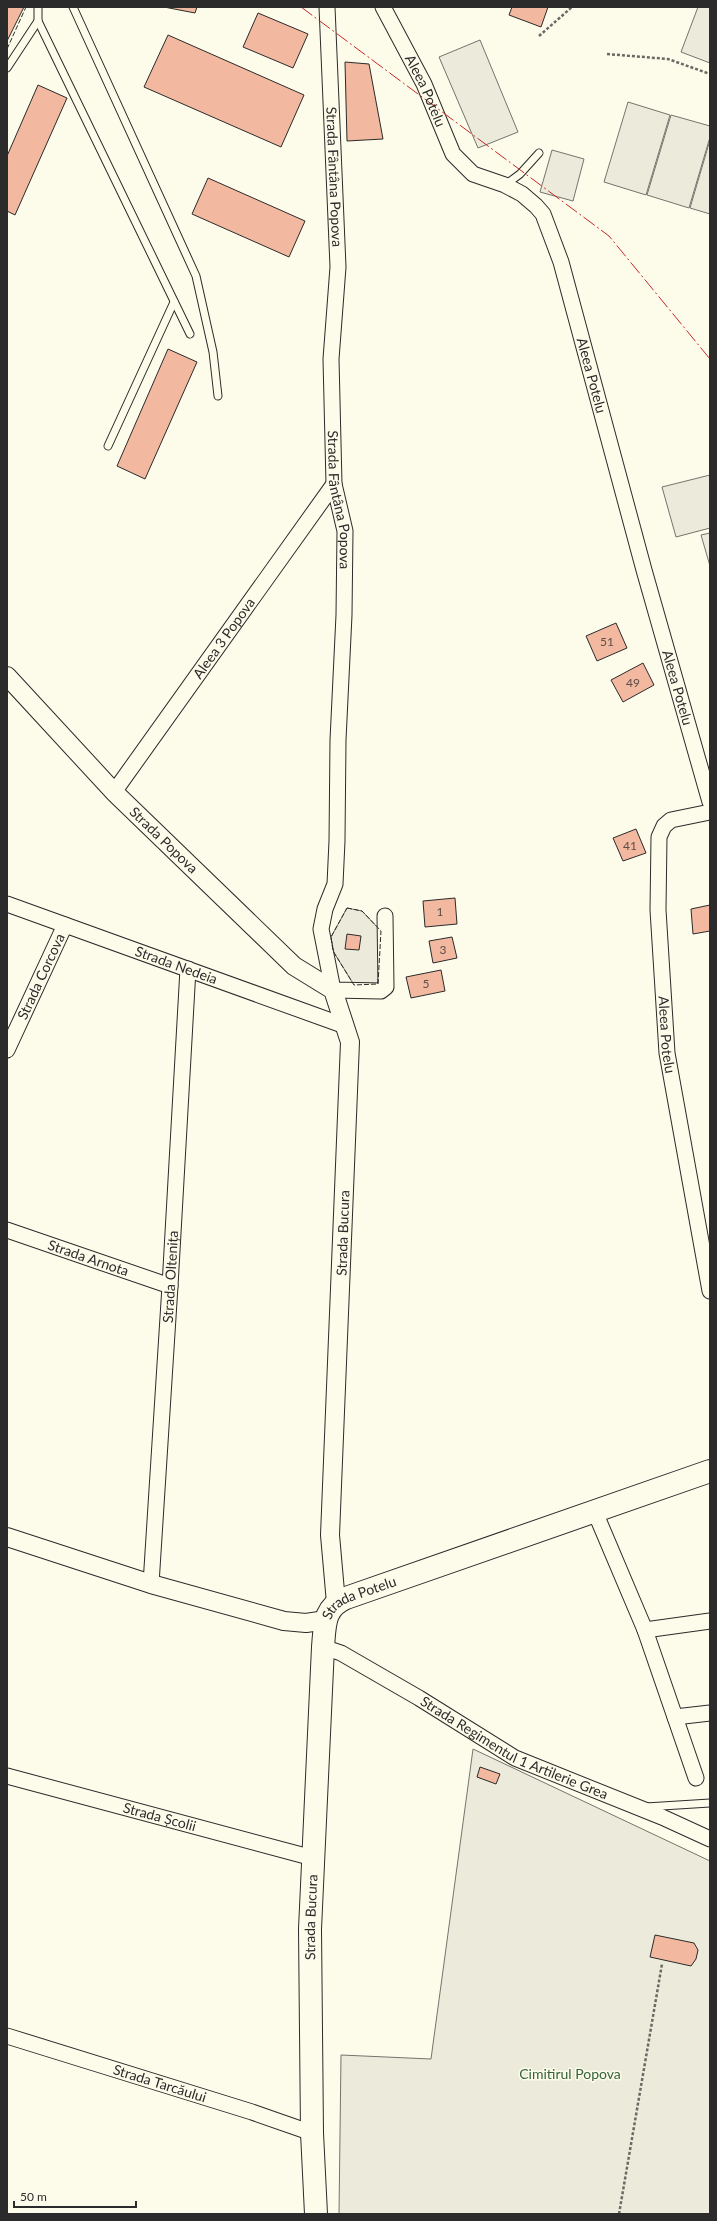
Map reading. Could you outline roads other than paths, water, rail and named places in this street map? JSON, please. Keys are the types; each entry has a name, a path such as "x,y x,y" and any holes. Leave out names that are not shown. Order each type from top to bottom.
{"main road":[{"name":"Strada Potelu","path":"331,1611 595,1512 710,1471"},
{"name":"Strada Bucura","path":"316,2214 312,2133 310,1929 323,1646 331,1611"}],"street":[{"name":"Strada Fântâna Popova","path":"327,7 338,267 331,359 334,484 345,531 344,615 338,740 335,884 325,909 321,929 333,990"},
{"name":"Aleea Potelu","path":"383,7 424,84 453,154 473,174 505,185 522,194 543,214 561,262 644,570 710,802"},
{"name":"Aleea 3 Popova","path":"114,792 334,484"},
{"name":"Strada Popova","path":"7,676 114,792 294,966 333,990"},
{"name":"Aleea Potelu","path":"710,812 671,820 664,826 659,837 658,910 667,1052 710,1291"},
{"name":"Strada Nedeia","path":"7,904 345,1026"},
{"path":"333,990 381,991 386,986 385,916"},
{"name":"Strada Corcova","path":"7,1050 65,925"},
{"name":"Strada Oltenița","path":"151,1584 188,969"},
{"name":"Strada Bucura","path":"331,1611 330,1535 350,1042 333,990"},
{"name":"Strada Arnota","path":"7,1230 170,1286"},
{"path":"595,1512 645,1630 696,1778"},
{"name":"Strada Potelu","path":"7,1537 151,1584 284,1621 306,1623 331,1611"},
{"path":"645,1630 710,1621"},
{"name":"Strada Regimentul 1 Artilerie Grea","path":"323,1646 341,1653 412,1694 516,1758 637,1807 710,1839"},
{"path":"675,1717 710,1713"},
{"name":"Strada Școlii","path":"7,1776 313,1858"},
{"name":"Strada Tarcăului","path":"7,2036 252,2112 312,2133"}],"lane":[{"path":"38,7 38,21 190,334"},
{"path":"73,7 196,276 213,352 218,396"},
{"path":"7,68 38,21"},
{"path":"505,185 520,174 539,153"},
{"path":"108,446 174,302"},
{"path":"637,1807 710,1803"}],"park label":[{"name":"Cimitirul Popova","path":"570,2074"}]}
